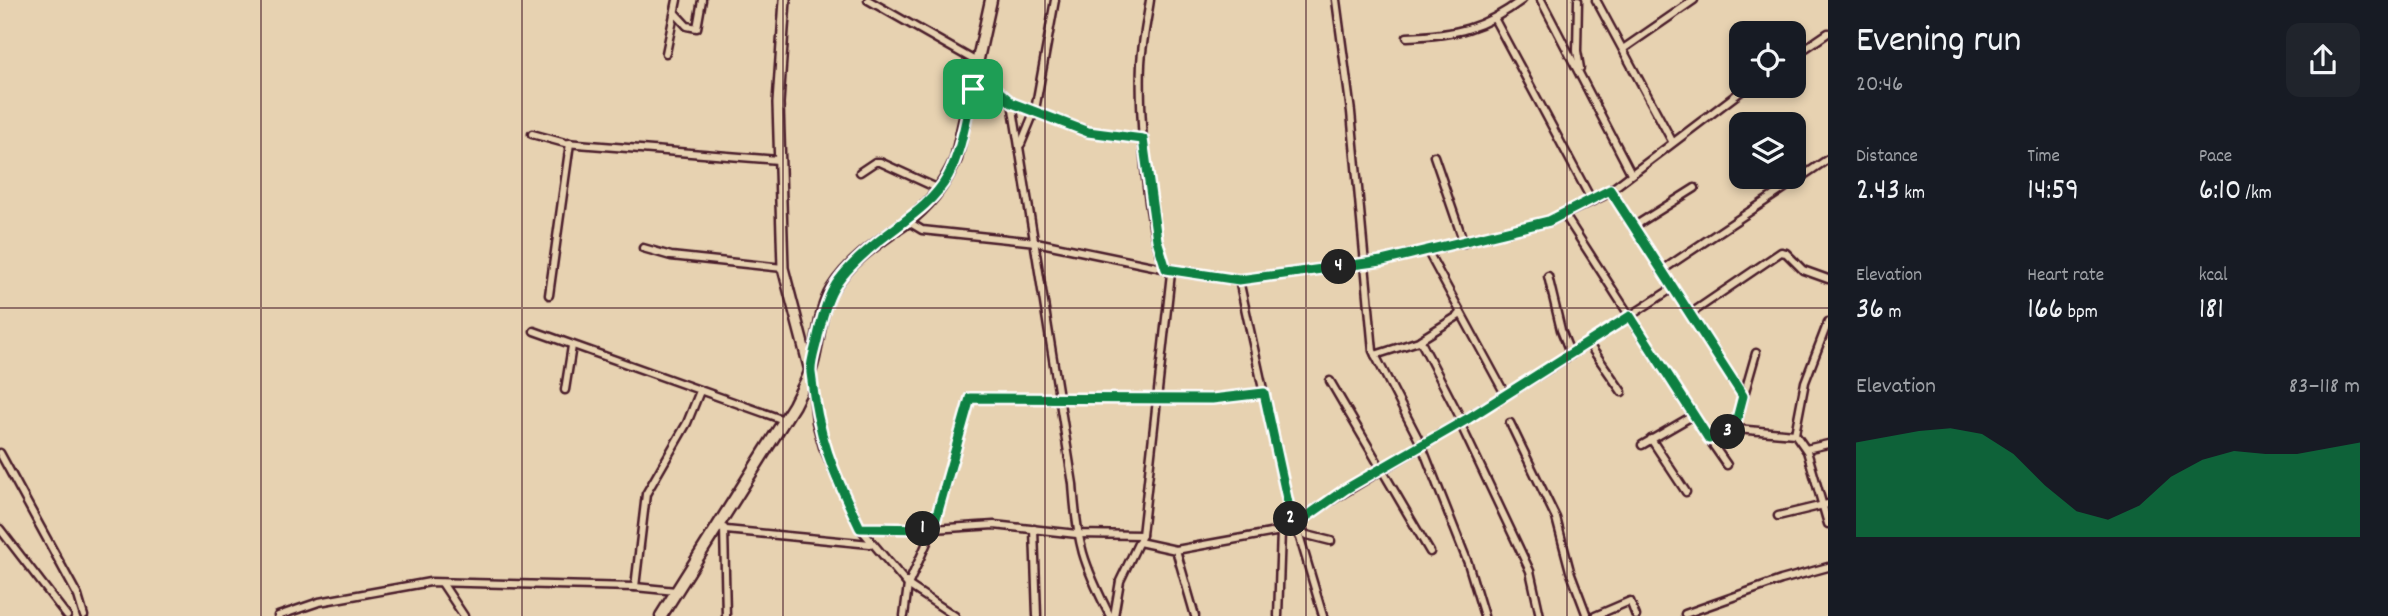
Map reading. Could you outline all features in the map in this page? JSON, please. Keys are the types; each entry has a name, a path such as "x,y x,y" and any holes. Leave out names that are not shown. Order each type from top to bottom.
{"main road":[{"path":"661,616 723,526 810,371 822,310 832,289 867,251 892,229 908,221 939,189 956,159 991,0"}],"street":[{"path":"666,53 677,0"},
{"path":"676,13 687,26 697,28 702,0"},
{"path":"785,0 778,160 783,268 814,384 816,422 823,447 870,544 908,585 955,616"},
{"path":"868,0 977,62 995,89 1012,103 1088,132 1143,139"},
{"path":"1021,146 1035,110 1055,0"},
{"path":"1112,616 1120,581 1141,539 1171,273 1166,269 1157,240 1143,139 1141,62 1150,0"},
{"path":"1336,0 1351,112 1375,355 1420,444 1468,562 1484,616"},
{"path":"1407,37 1464,31 1495,20 1522,0"},
{"path":"1541,0 1631,173"},
{"path":"1578,0 1577,51 1580,73"},
{"path":"1623,50 1694,0"},
{"path":"1599,1 1672,141"},
{"path":"1495,20 1592,201"},
{"path":"1806,49 1827,36"},
{"path":"973,89 995,89"},
{"path":"908,221 922,230 1036,242 1166,269 1239,280 1365,264 1464,243 1564,214 1610,190 1731,98"},
{"path":"1012,103 1073,484 1077,534 1082,559 1112,616"},
{"path":"532,134 570,143 778,160"},
{"path":"549,295 570,143"},
{"path":"1434,156 1464,243"},
{"path":"1661,271 1753,212 1828,159"},
{"path":"860,173 874,162 880,162 939,189"},
{"path":"1633,227 1695,188"},
{"path":"1610,190 1743,396"},
{"path":"1564,214 1727,465"},
{"path":"643,248 671,256 783,268"},
{"path":"1428,252 1505,394"},
{"path":"1690,314 1781,252 1786,253 1802,270 1828,279"},
{"path":"1548,276 1561,330 1571,355"},
{"path":"1239,280 1293,526 1300,538 1323,616"},
{"path":"860,528 933,529 994,525 1141,539 1176,550 1281,531 1293,526 1420,444 1571,355 1673,288"},
{"path":"1375,355 1422,340 1461,314"},
{"path":"1828,322 1805,382 1796,434 1806,449 1826,505 1828,524"},
{"path":"534,331 784,420"},
{"path":"1422,340 1530,571 1540,616"},
{"path":"1588,343 1622,392"},
{"path":"565,390 572,346"},
{"path":"1734,430 1756,353"},
{"path":"1330,381 1430,552"},
{"path":"635,587 646,494 687,423 700,391"},
{"path":"904,616 908,585 933,529 970,398 1157,400 1212,399 1264,393"},
{"path":"1642,445 1694,415"},
{"path":"1510,423 1556,518 1572,580 1587,616"},
{"path":"1709,439 1734,430 1796,434"},
{"path":"1651,439 1686,492"},
{"path":"1806,449 1828,444"},
{"path":"0,453 78,596 84,616"},
{"path":"1778,516 1826,505"},
{"path":"726,616 723,526 870,544"},
{"path":"1293,526 1307,535 1331,541"},
{"path":"0,529 67,616"},
{"path":"1034,529 1037,616"},
{"path":"1278,616 1281,531"},
{"path":"1176,550 1195,616"},
{"path":"1685,614 1771,583 1828,567"},
{"path":"442,583 464,616"},
{"path":"278,616 319,602 379,590 442,583 635,587 676,592"},
{"path":"1595,616 1629,601 1636,616"}],"route":[{"path":"973,89 997,90 1012,103 1088,132 1143,139 1157,240 1166,269 1182,272 1239,280 1382,261 1549,221 1603,196 1610,190 1743,396 1734,430 1709,439 1630,316 1469,418 1346,489 1293,526 1264,393 1212,399 1157,400 970,398 933,529 860,528 823,447 816,422 814,384 810,371 822,310 832,289 847,269 935,196 956,159 973,89"}]}
